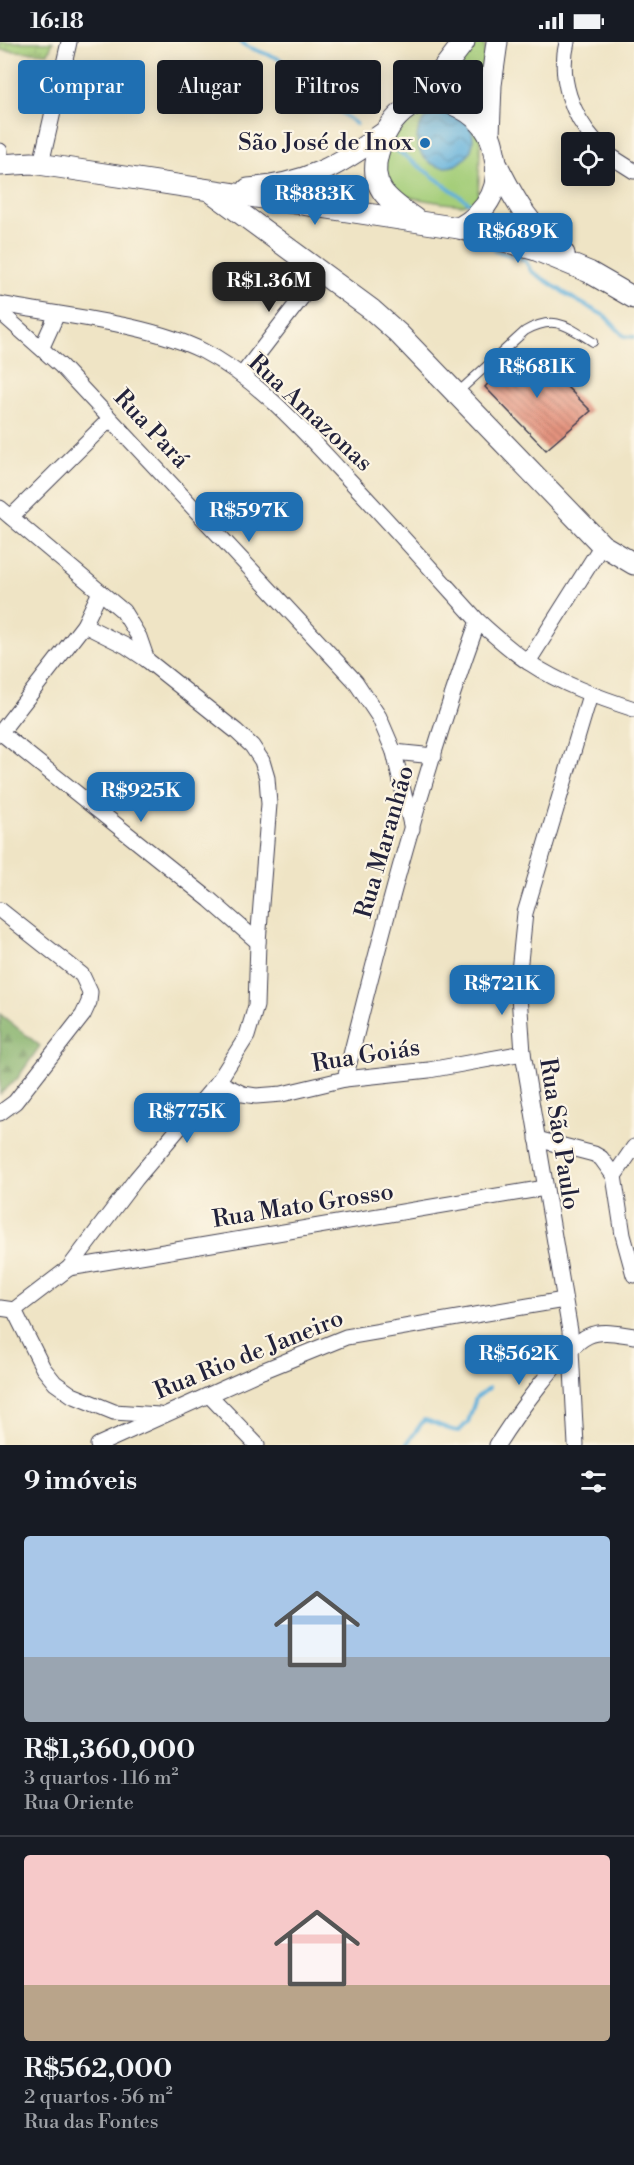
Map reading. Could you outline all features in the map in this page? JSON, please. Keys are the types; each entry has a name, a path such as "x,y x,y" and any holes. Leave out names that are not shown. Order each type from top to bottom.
{"main road":[{"path":"450,60 464,42"},
{"path":"497,42 491,85 489,135 498,167 525,217 538,232 589,272"},
{"path":"215,191 274,187 320,172 347,159 385,132 400,114"},
{"path":"470,114 477,118 489,135"},
{"path":"385,132 375,167 380,190 391,202 416,220"},
{"path":"0,152 32,163 459,228 518,243 589,272 634,298"},
{"path":"0,165 32,163"},
{"path":"459,228 472,220 491,198 498,167"},
{"path":"215,191 268,234 322,271 398,333 602,545 634,564"},
{"path":"268,234 267,217 277,201"}],"street":[{"path":"32,163 69,42"},
{"path":"567,42 565,83 573,108 587,132"},
{"path":"615,159 634,171"},
{"path":"242,375 322,271"},
{"name":"Rua Amazonas","path":"0,304 174,339 203,351 242,375 302,429 478,621 528,662 557,679 590,695 634,709"},
{"name":"Rua Pará","path":"0,312 42,347 355,681 379,717 394,752 412,829"},
{"path":"42,347 57,314"},
{"path":"110,419 6,513 123,611 139,637 147,660"},
{"path":"528,662 602,545"},
{"path":"100,592 84,625 0,732 210,900 258,942"},
{"name":"Rua Maranhão","path":"345,1079 373,965 412,829 456,683 478,621"},
{"path":"84,625 126,646 147,660 236,731 252,746 262,761 267,778 269,804 258,942 256,1006 252,1023 239,1051 218,1082 136,1179 69,1268 7,1309 43,1368 55,1383 72,1395 114,1412 161,1415"},
{"name":"Rua São Paulo","path":"576,1445 571,1347 523,1053 518,981 525,913 590,695"},
{"path":"394,752 434,756"},
{"path":"0,910 82,975 90,992 89,1002 83,1014 15,1102 0,1113"},
{"name":"Rua Goiás","path":"218,1082 243,1094 256,1096 282,1094 345,1079 429,1070 523,1053"},
{"path":"537,1139 594,1154 601,1158 614,1176 623,1235 634,1275"},
{"path":"614,1176 634,1147"},
{"name":"Rua Mato Grosso","path":"69,1268 545,1188"},
{"name":"Rua Rio de Janeiro","path":"99,1445 161,1415 320,1346 346,1337 564,1300"},
{"path":"497,1445 510,1424 571,1347 589,1335 603,1332 634,1336"},
{"path":"209,1395 257,1445"}],"lane":[{"path":"456,394 525,330 535,325 547,321 562,324 593,342"}],"green space":[{"path":"0,42 53,42 48,53 0,50"},
{"path":"476,43 483,43 485,48 483,91 483,60 461,60"},
{"path":"414,114 482,114 478,197 473,202 462,205 413,198 396,192 385,183 384,149"},
{"path":"0,1014 40,1046 17,1079 0,1094"}],"water":[{"path":"432,114 458,114 465,119 473,134 473,144 468,155 461,162 450,167 440,167 429,162 422,155 417,144 419,128 425,119"}],"building":[{"path":"513,352 526,365 537,357 591,411 546,450 485,387 492,379 490,375"}],"waterway":[{"path":"240,42 280,59 316,93 356,124"},
{"path":"395,149 471,204"},
{"path":"495,250 525,260 531,271 605,316 624,336 634,337"},
{"path":"406,1445 424,1420 459,1431 468,1422 476,1398 489,1388"}],"place":[{"name":"São José de Inox","path":"425,143"}]}
